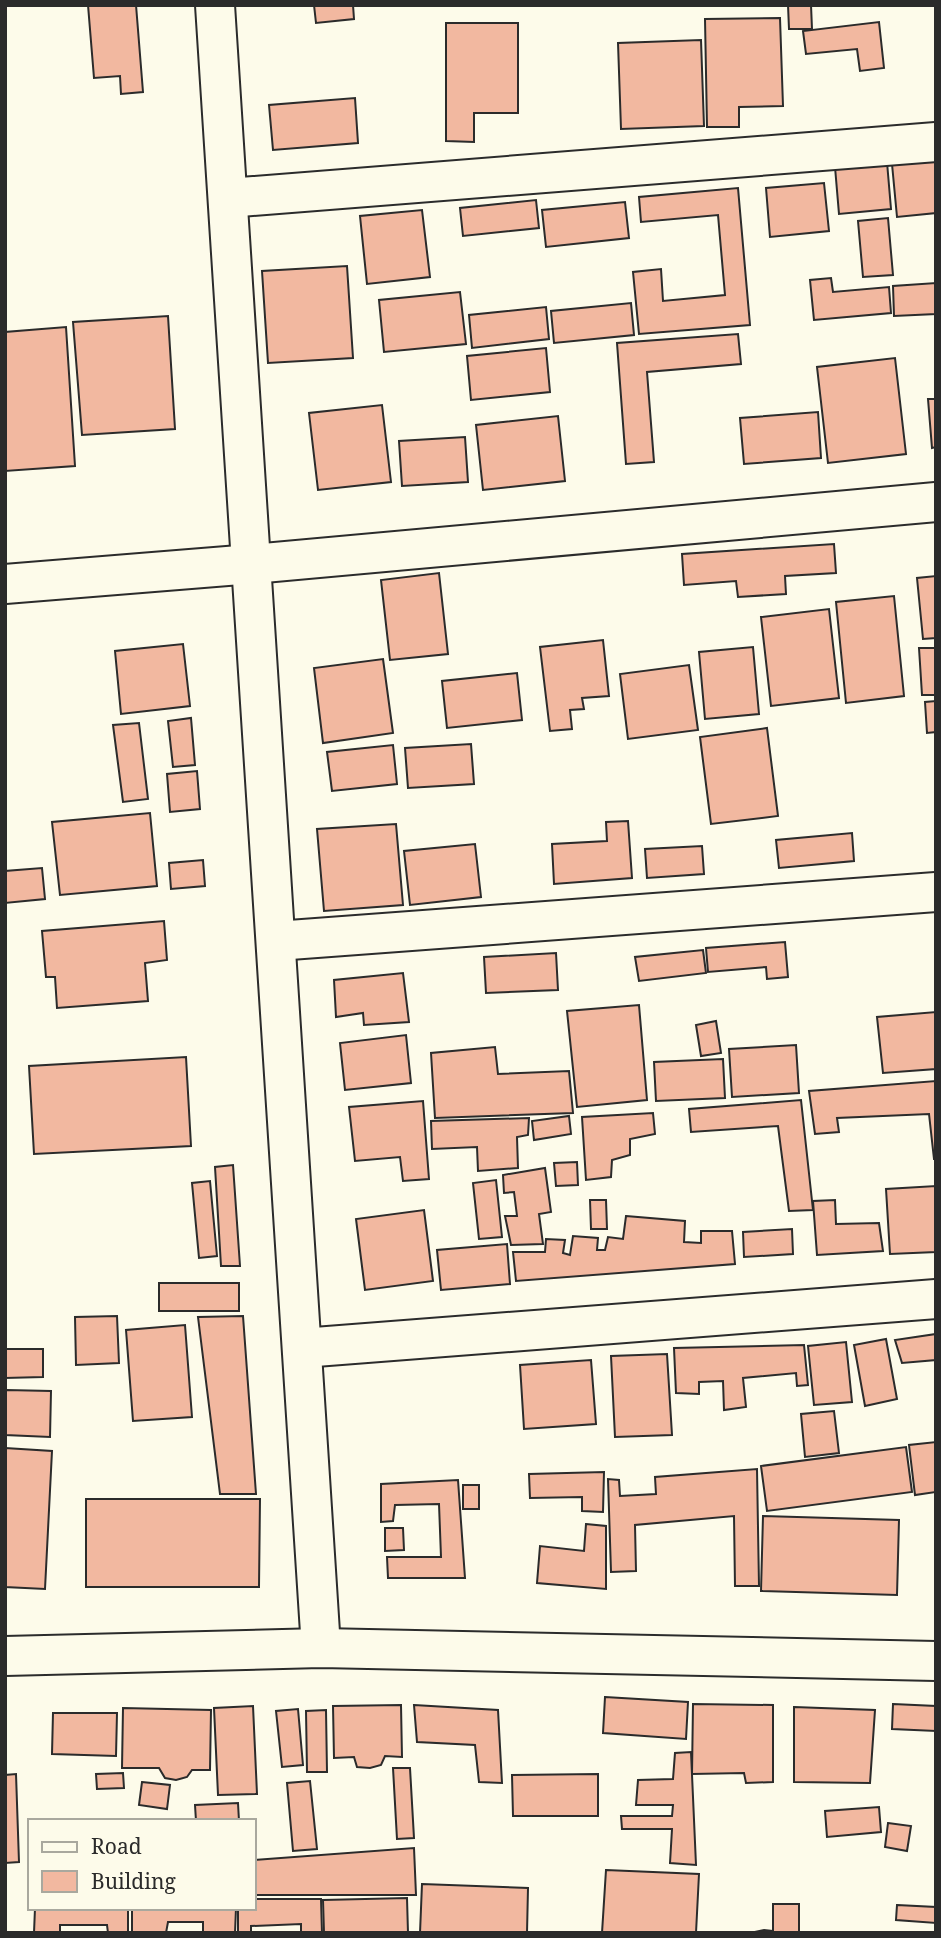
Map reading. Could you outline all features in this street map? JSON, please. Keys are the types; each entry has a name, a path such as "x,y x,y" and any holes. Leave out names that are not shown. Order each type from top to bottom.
{"street":[{"path":"215,5 321,1648"},
{"path":"228,198 936,142"},
{"path":"5,583 252,564 936,502"},
{"path":"276,941 936,892"},
{"path":"302,1348 936,1299"},
{"path":"5,1656 321,1648 936,1661"}],"building":[{"path":"88,5 136,5 143,92 121,94 120,76 94,78"},
{"path":"314,5 353,5 354,19 316,23"},
{"path":"788,5 811,5 812,29 789,29"},
{"path":"780,18 783,106 739,107 739,127 707,127 705,19"},
{"path":"879,22 884,68 860,71 857,49 806,54 803,31"},
{"path":"446,23 518,23 518,113 474,113 474,142 446,141"},
{"path":"701,40 704,126 621,129 618,43"},
{"path":"355,98 358,143 273,150 269,105"},
{"path":"936,159 936,213 897,217 892,164"},
{"path":"887,162 891,209 839,214 835,167"},
{"path":"824,183 829,231 770,237 766,188"},
{"path":"738,188 750,325 639,334 633,272 661,269 663,301 725,295 718,215 641,222 639,197"},
{"path":"536,200 539,228 463,236 460,208"},
{"path":"625,202 629,238 546,247 542,210"},
{"path":"422,210 430,277 367,284 360,216"},
{"path":"888,218 893,275 863,277 858,221"},
{"path":"347,266 353,358 268,363 262,271"},
{"path":"831,278 833,292 889,287 891,313 814,320 810,280"},
{"path":"936,283 936,314 894,316 893,286"},
{"path":"460,292 466,344 384,352 379,300"},
{"path":"631,303 634,335 554,343 551,311"},
{"path":"546,307 549,339 472,348 469,315"},
{"path":"168,316 175,429 82,435 73,322"},
{"path":"66,327 75,466 5,471 5,332"},
{"path":"738,334 741,364 647,372 654,462 626,464 617,343"},
{"path":"546,348 550,392 471,400 467,356"},
{"path":"895,358 906,454 828,463 817,367"},
{"path":"928,399 936,399 936,447 932,448"},
{"path":"382,405 391,482 318,490 309,413"},
{"path":"818,412 821,458 744,464 740,418"},
{"path":"558,416 565,481 483,490 476,425"},
{"path":"465,437 468,482 402,486 399,441"},
{"path":"834,544 836,573 785,576 786,594 738,597 736,581 684,585 682,554"},
{"path":"439,573 448,654 390,660 381,580"},
{"path":"936,576 936,638 923,639 917,578"},
{"path":"894,596 904,696 846,703 836,602"},
{"path":"829,609 839,698 771,706 761,617"},
{"path":"603,640 609,696 582,698 584,709 570,710 572,729 550,731 540,647"},
{"path":"183,644 190,706 121,714 115,651"},
{"path":"753,647 759,714 705,719 699,652"},
{"path":"919,648 936,648 936,695 922,695"},
{"path":"383,659 393,733 323,743 314,668"},
{"path":"689,665 698,730 628,739 620,674"},
{"path":"517,673 522,720 447,728 442,681"},
{"path":"936,701 936,732 927,733 925,702"},
{"path":"191,718 195,765 173,767 168,721"},
{"path":"139,723 148,799 123,802 113,725"},
{"path":"767,728 778,816 711,824 700,737"},
{"path":"471,744 474,784 408,788 405,748"},
{"path":"393,745 397,784 332,791 327,752"},
{"path":"197,771 200,809 170,812 167,774"},
{"path":"150,813 157,886 60,895 52,822"},
{"path":"628,821 632,878 554,884 552,844 607,841 606,822"},
{"path":"396,824 403,905 324,911 317,829"},
{"path":"852,833 854,861 779,868 776,840"},
{"path":"475,844 481,897 410,905 404,851"},
{"path":"702,846 704,874 647,878 645,849"},
{"path":"203,860 205,886 171,889 169,863"},
{"path":"42,868 45,899 5,903 5,871"},
{"path":"164,921 167,960 145,963 148,1001 57,1008 55,977 46,977 42,931"},
{"path":"785,942 788,977 767,979 766,967 708,972 706,948"},
{"path":"703,950 706,973 639,981 635,957"},
{"path":"556,953 558,990 486,993 484,957"},
{"path":"403,973 409,1022 364,1025 363,1013 336,1017 334,980"},
{"path":"639,1005 647,1100 577,1107 567,1011"},
{"path":"936,1012 936,1069 883,1073 877,1017"},
{"path":"716,1021 721,1053 701,1056 696,1025"},
{"path":"406,1035 411,1083 345,1090 340,1043"},
{"path":"796,1045 799,1093 732,1097 729,1049"},
{"path":"495,1047 498,1074 569,1071 573,1113 435,1118 431,1053"},
{"path":"186,1057 191,1146 34,1154 29,1066"},
{"path":"723,1059 725,1098 656,1101 654,1062"},
{"path":"936,1081 936,1159 929,1114 837,1118 839,1132 815,1134 809,1091"},
{"path":"801,1100 813,1210 789,1211 778,1126 691,1132 689,1109"},
{"path":"423,1101 429,1179 403,1181 400,1157 355,1161 349,1107"},
{"path":"653,1113 655,1134 630,1139 630,1155 612,1160 611,1177 586,1180 582,1117"},
{"path":"569,1116 571,1134 534,1140 532,1121"},
{"path":"529,1118 528,1135 517,1137 518,1168 478,1171 477,1147 432,1149 431,1121"},
{"path":"577,1162 578,1185 556,1186 554,1163"},
{"path":"233,1165 240,1266 221,1266 215,1167"},
{"path":"545,1168 551,1212 539,1214 543,1244 511,1245 505,1216 517,1216 514,1192 504,1193 503,1175"},
{"path":"496,1180 502,1237 479,1239 473,1183"},
{"path":"210,1181 217,1256 199,1258 192,1183"},
{"path":"936,1186 936,1252 890,1254 886,1189"},
{"path":"590,1200 606,1200 607,1229 591,1229"},
{"path":"835,1200 836,1224 879,1223 883,1251 817,1255 813,1201"},
{"path":"424,1210 433,1281 365,1290 356,1219"},
{"path":"626,1216 685,1221 684,1242 701,1243 701,1231 732,1231 735,1264 516,1281 513,1252 545,1252 546,1239 565,1240 563,1253 570,1255 573,1236 598,1238 597,1250 605,1250 608,1237 623,1239"},
{"path":"792,1229 793,1254 744,1257 743,1232"},
{"path":"507,1244 510,1284 441,1290 437,1250"},
{"path":"159,1283 239,1283 239,1311 159,1311"},
{"path":"117,1316 119,1363 76,1365 75,1317"},
{"path":"243,1316 256,1494 220,1494 198,1317"},
{"path":"185,1325 192,1417 133,1421 126,1330"},
{"path":"936,1334 936,1360 902,1363 895,1340"},
{"path":"886,1339 897,1399 865,1406 854,1345"},
{"path":"846,1342 852,1402 814,1405 808,1346"},
{"path":"804,1345 808,1385 797,1386 796,1373 743,1378 746,1407 724,1410 723,1381 699,1382 699,1394 676,1393 674,1348"},
{"path":"5,1349 43,1349 43,1377 5,1378"},
{"path":"667,1354 672,1435 615,1437 611,1356"},
{"path":"591,1360 596,1424 524,1429 520,1365"},
{"path":"6,1390 51,1391 50,1437 5,1435"},
{"path":"834,1411 839,1453 805,1457 801,1414"},
{"path":"936,1442 936,1492 915,1495 909,1445"},
{"path":"906,1447 912,1492 767,1511 761,1466"},
{"path":"5,1448 52,1451 45,1589 5,1587"},
{"path":"757,1469 759,1586 735,1586 734,1516 635,1525 636,1571 611,1572 608,1479 619,1480 620,1496 656,1494 655,1477"},
{"path":"604,1472 603,1512 582,1511 582,1497 530,1498 529,1474"},
{"path":"458,1480 465,1578 388,1578 387,1557 441,1557 439,1504 395,1505 393,1521 381,1522 381,1484"},
{"path":"463,1485 479,1485 479,1509 463,1509"},
{"path":"86,1499 260,1499 259,1587 86,1587"},
{"path":"763,1516 899,1520 897,1595 761,1591"},
{"path":"586,1524 606,1526 606,1589 537,1583 540,1546 584,1551"},
{"path":"385,1528 403,1528 404,1550 385,1551"},
{"path":"605,1697 688,1702 686,1739 603,1733"},
{"path":"693,1704 773,1705 773,1782 746,1783 744,1773 692,1774"},
{"path":"893,1704 936,1706 936,1731 892,1729"},
{"path":"401,1705 402,1757 385,1756 381,1765 370,1768 357,1767 354,1757 334,1758 333,1706"},
{"path":"414,1705 498,1710 502,1783 479,1782 475,1745 417,1742"},
{"path":"253,1706 257,1794 218,1795 214,1708"},
{"path":"794,1707 875,1710 870,1783 794,1782"},
{"path":"123,1708 211,1710 210,1770 192,1770 187,1777 176,1780 165,1778 159,1768 122,1768"},
{"path":"298,1709 303,1765 282,1767 276,1711"},
{"path":"326,1710 327,1772 307,1772 306,1711"},
{"path":"53,1713 117,1713 116,1756 52,1754"},
{"path":"691,1752 696,1865 670,1863 672,1829 622,1829 621,1816 672,1816 673,1805 636,1805 638,1780 673,1779 675,1753"},
{"path":"393,1768 410,1768 414,1838 397,1839"},
{"path":"123,1773 124,1788 97,1789 96,1774"},
{"path":"16,1774 19,1862 5,1863 5,1775"},
{"path":"598,1774 598,1816 513,1816 512,1775"},
{"path":"310,1781 317,1849 293,1851 287,1783"},
{"path":"142,1782 170,1785 167,1809 139,1805"},
{"path":"238,1803 239,1819 196,1819 195,1805"},
{"path":"879,1807 881,1832 827,1837 825,1811"},
{"path":"888,1823 911,1826 907,1851 885,1847"},
{"path":"414,1848 416,1895 256,1895 256,1860"},
{"path":"606,1870 699,1874 696,1933 602,1933"},
{"path":"422,1884 528,1888 527,1933 420,1933"},
{"path":"407,1898 408,1933 324,1933 323,1900"},
{"path":"256,1899 321,1899 322,1933 301,1933 301,1924 251,1926 251,1933 238,1933 238,1910 256,1910"},
{"path":"773,1904 799,1904 799,1933 750,1933 773,1931"},
{"path":"897,1905 936,1907 936,1923 896,1920"},
{"path":"35,1910 128,1910 128,1933 108,1933 107,1925 60,1925 60,1933 34,1933"},
{"path":"132,1910 236,1910 235,1933 203,1933 203,1922 168,1922 166,1933 132,1933"}]}
